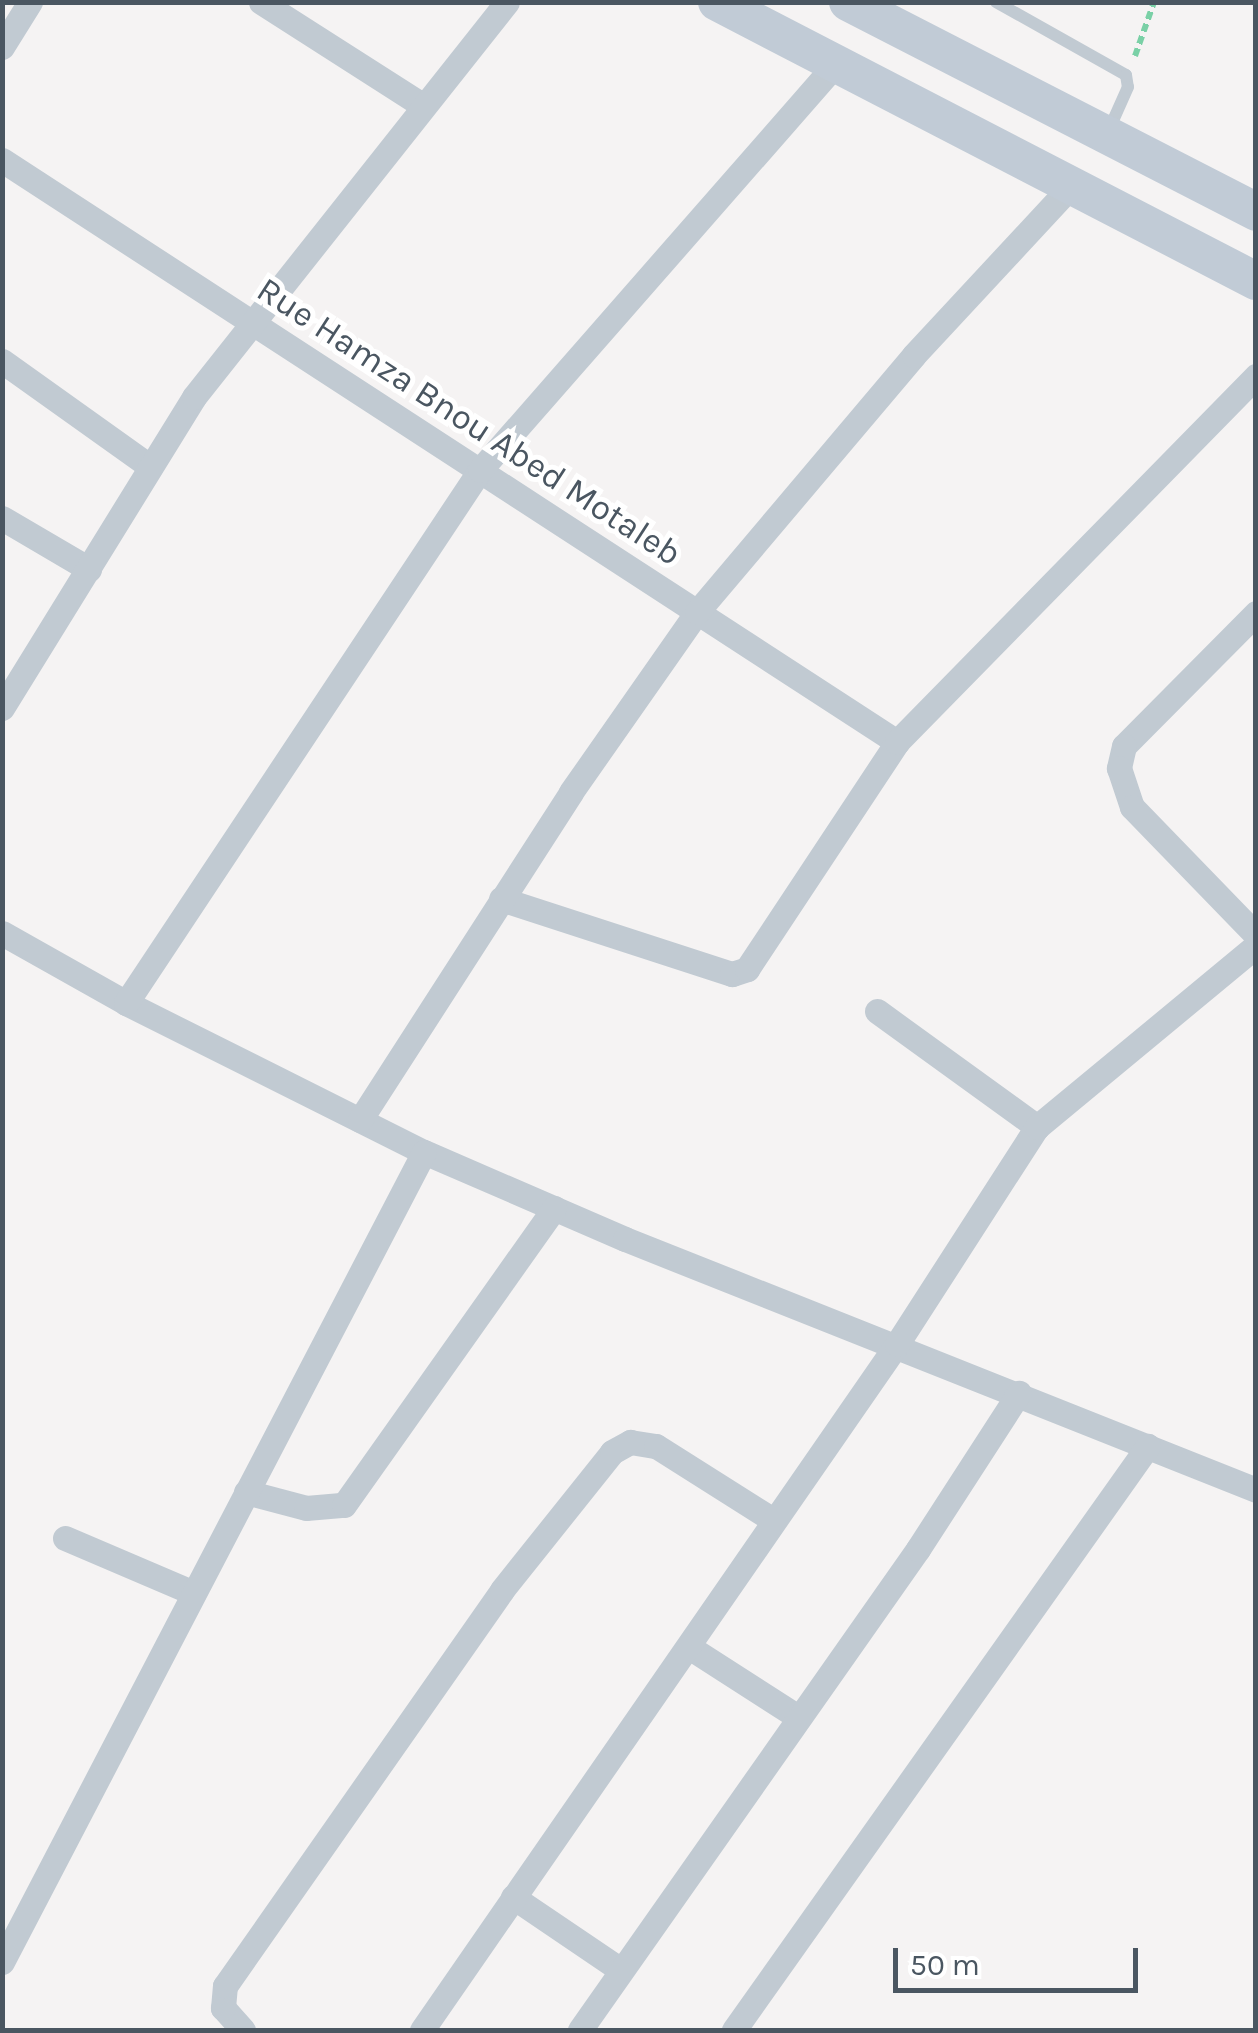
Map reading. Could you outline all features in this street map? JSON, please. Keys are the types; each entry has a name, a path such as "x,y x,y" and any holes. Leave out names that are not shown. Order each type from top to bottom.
{"street":[{"path":"2,48 30,2"},
{"path":"262,2 422,106"},
{"path":"2,708 148,465 249,320 506,2"},
{"path":"716,2 832,67 1072,185 1256,282"},
{"path":"848,2 1256,212"},
{"path":"126,1004 480,470 832,67"},
{"name":"Rue Hamza Bnou Abed Motaleb","path":"2,160 897,742"},
{"path":"360,1120 501,899 698,612 914,355 1072,185"},
{"path":"2,362 148,465"},
{"path":"501,899 738,974 759,956 897,742 1256,376"},
{"path":"2,518 89,569"},
{"path":"1256,613 1124,746 1118,768 1132,807 1256,935"},
{"path":"2,933 126,1004 424,1152 1256,1490"},
{"path":"422,2030 688,1647 770,1518 897,1344 1036,1128 1256,946"},
{"path":"877,1011 1036,1128"},
{"path":"2,1962 424,1152"},
{"path":"246,1492 306,1508 344,1504 554,1208"},
{"path":"580,2030 1019,1394"},
{"path":"243,2030 223,2008 225,1986 502,1590 612,1452 630,1442 656,1446 770,1518"},
{"path":"734,2030 1148,1446"},
{"path":"65,1538 194,1594"},
{"path":"688,1647 798,1718"},
{"path":"513,1897 621,1970"}],"lane":[{"path":"996,2 1126,75 1128,87 1108,134"}],"path":[{"path":"1126,75 1154,2"}]}
